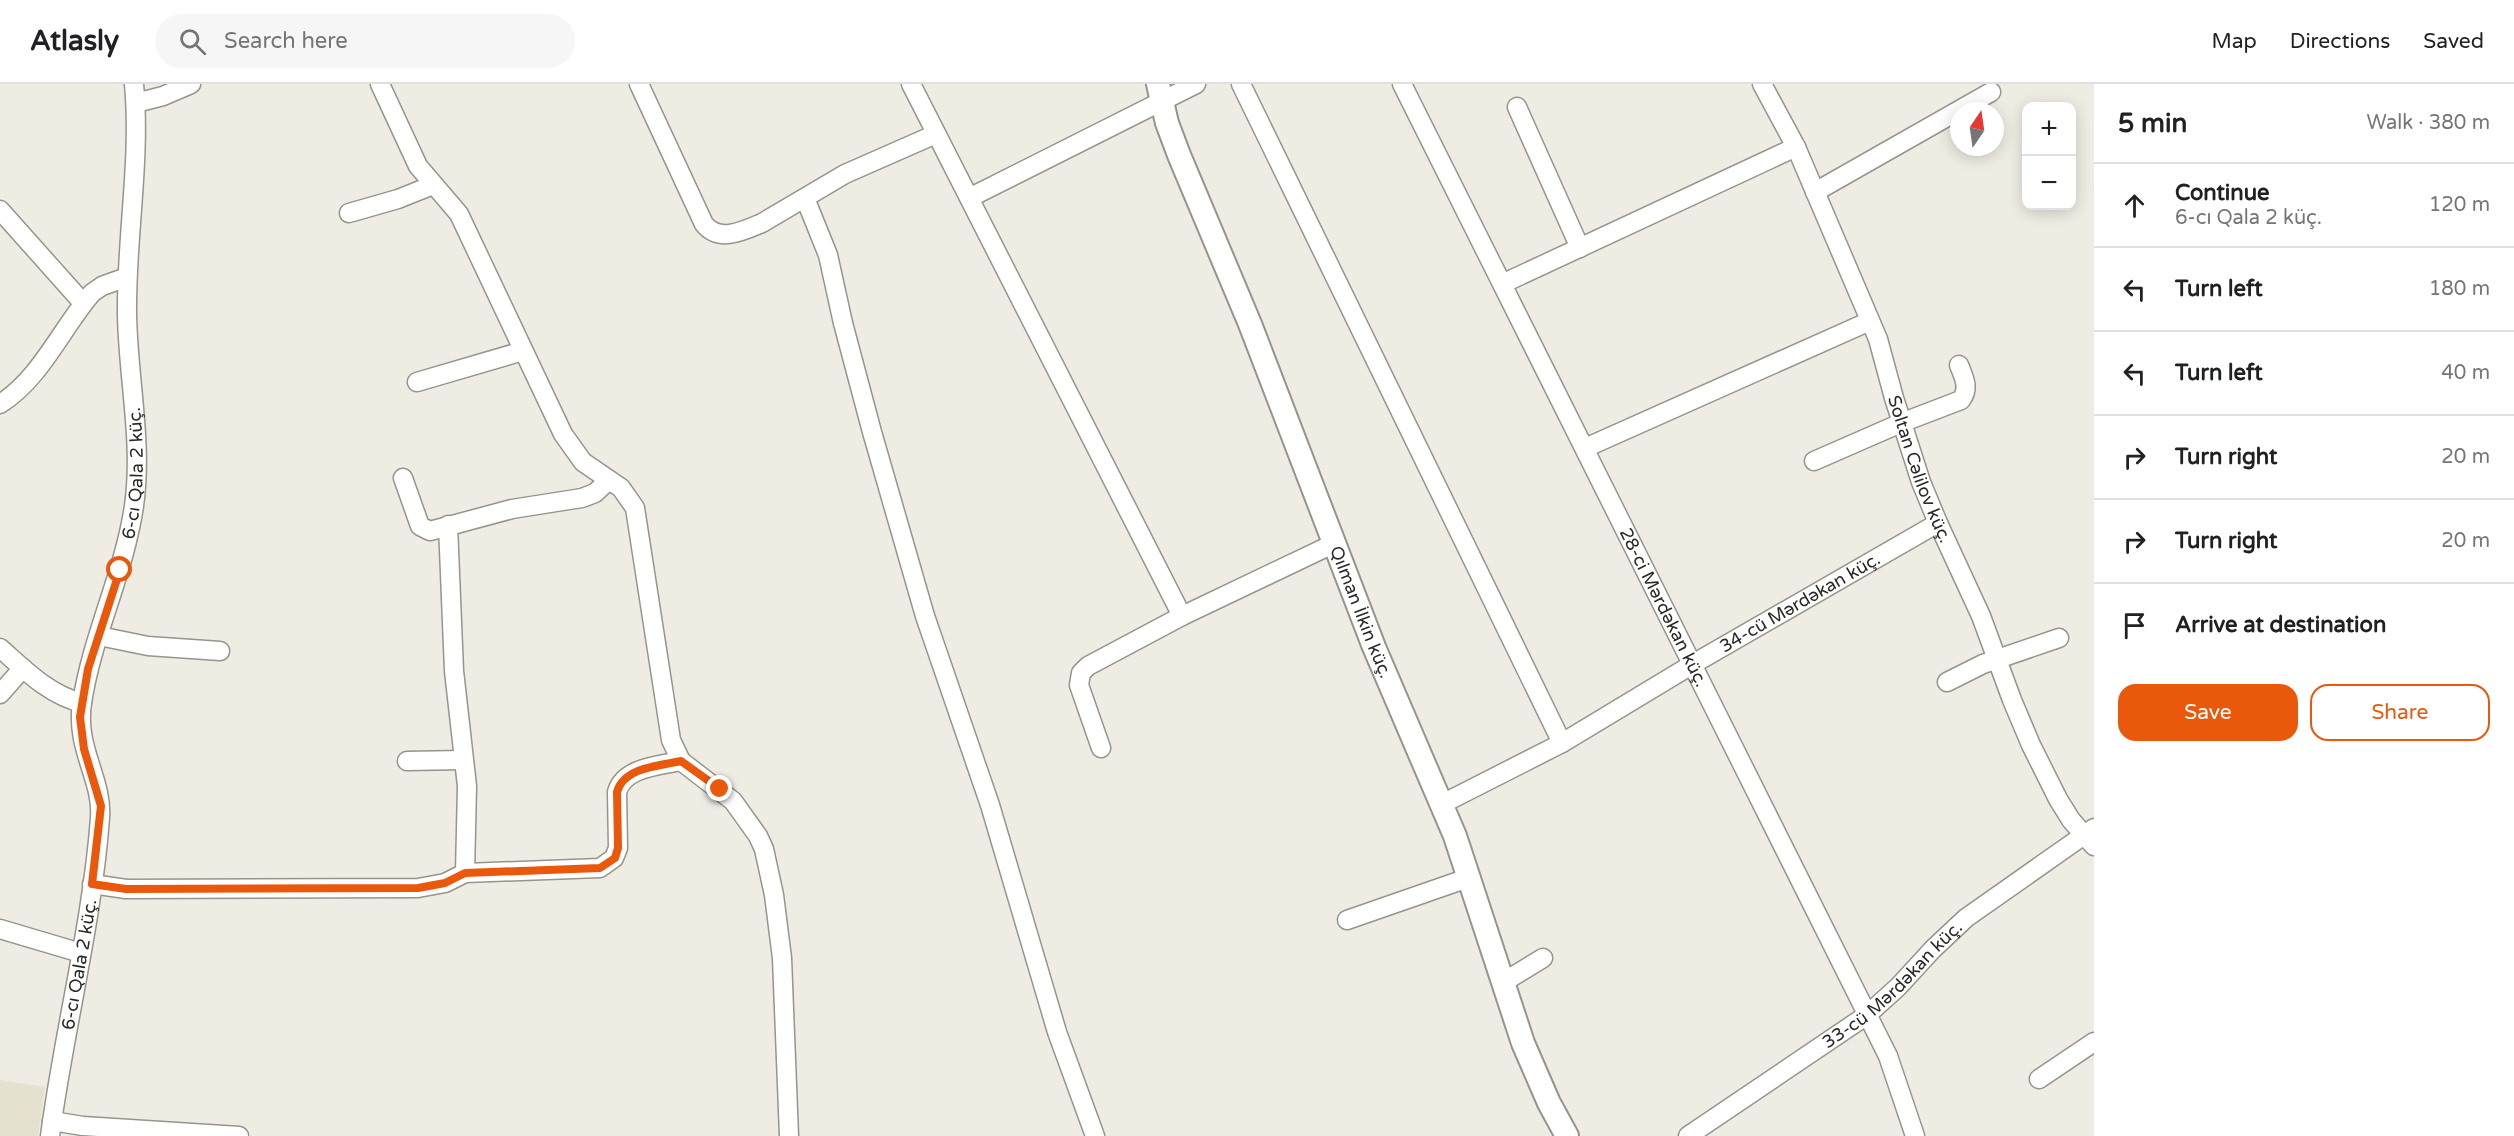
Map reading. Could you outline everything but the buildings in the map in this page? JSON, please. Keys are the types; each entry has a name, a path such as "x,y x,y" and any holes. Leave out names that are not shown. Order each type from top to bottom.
{"street":[{"name":"6-cı Qala 2 küç.","path":"51,1128 92,884 101,806 82,742 82,703 88,669 130,529 138,467 137,430 129,359 127,277 136,161 134,84"},
{"path":"136,103 163,96 191,84"},
{"path":"380,84 409,149 432,185 448,199 459,214 551,414 583,462 621,488 635,508 668,729 681,761 733,801 758,836 764,849 774,895 782,958 789,1136"},
{"path":"639,84 704,224 718,236 747,230 787,210 845,174 936,134"},
{"path":"911,84 971,197 1182,616"},
{"path":"971,197 1160,92 1196,84"},
{"path":"1241,84 1562,743"},
{"name":"28-ci Mərdəkan küç.","path":"1402,84 1504,283 1888,1056 1915,1136"},
{"name":"Soltan Cəlilov küç.","path":"1764,85 1796,147 1878,339 1901,423 1938,524 1968,586 2031,745 2058,799 2091,837"},
{"name":"Qılman İlkin küç.","path":"1160,92 1172,138 1250,324 1374,647 1442,804 1502,983 1537,1078 1567,1136"},
{"path":"1815,192 1991,92"},
{"path":"1517,107 1580,248"},
{"path":"1504,283 1796,147"},
{"path":"349,213 398,199 432,185"},
{"path":"806,198 828,255 843,323 872,432 925,616 990,805 1057,1032 1095,1136"},
{"path":"0,210 83,303"},
{"path":"0,404 20,389 36,370 92,293 102,285 127,277"},
{"path":"1585,448 1870,321"},
{"path":"417,382 522,351"},
{"path":"1814,461 1960,400 1967,386 1959,365"},
{"path":"402,478 420,526 429,531 512,509 582,498 595,493 609,480"},
{"name":"34-cü Mərdəkan küç.","path":"1442,804 1562,743 1693,664 1938,524"},
{"path":"448,525 454,671 467,786 465,873"},
{"path":"1101,748 1079,685 1081,673 1088,666 1182,616 1333,544"},
{"path":"99,636 148,646 220,651"},
{"path":"1947,682 1983,664 2059,638"},
{"path":"0,648 54,693 65,699 82,703"},
{"path":"0,694 23,668"},
{"path":"407,761 463,760"},
{"path":"92,884 126,889 418,888 445,883 465,873 600,868 615,858 618,848 617,792 619,783 628,774 681,761"},
{"name":"33-cü Mərdəkan küç.","path":"1688,1136 1867,1015 1966,918 2091,837"},
{"path":"1347,920 1468,878"},
{"path":"0,929 81,953"},
{"path":"1502,983 1543,958"},
{"path":"2039,1079 2094,1042"},
{"path":"51,1128 83,1126 238,1136"}],"shaded area":[{"path":"0,1080 45,1087 38,1136 0,1136"}],"route":[{"path":"120,570 88,669 80,717 84,749 101,806 92,884 126,889 418,888 445,883 465,873 600,868 615,858 618,848 617,792 619,783 628,774 681,761 720,789"}]}
